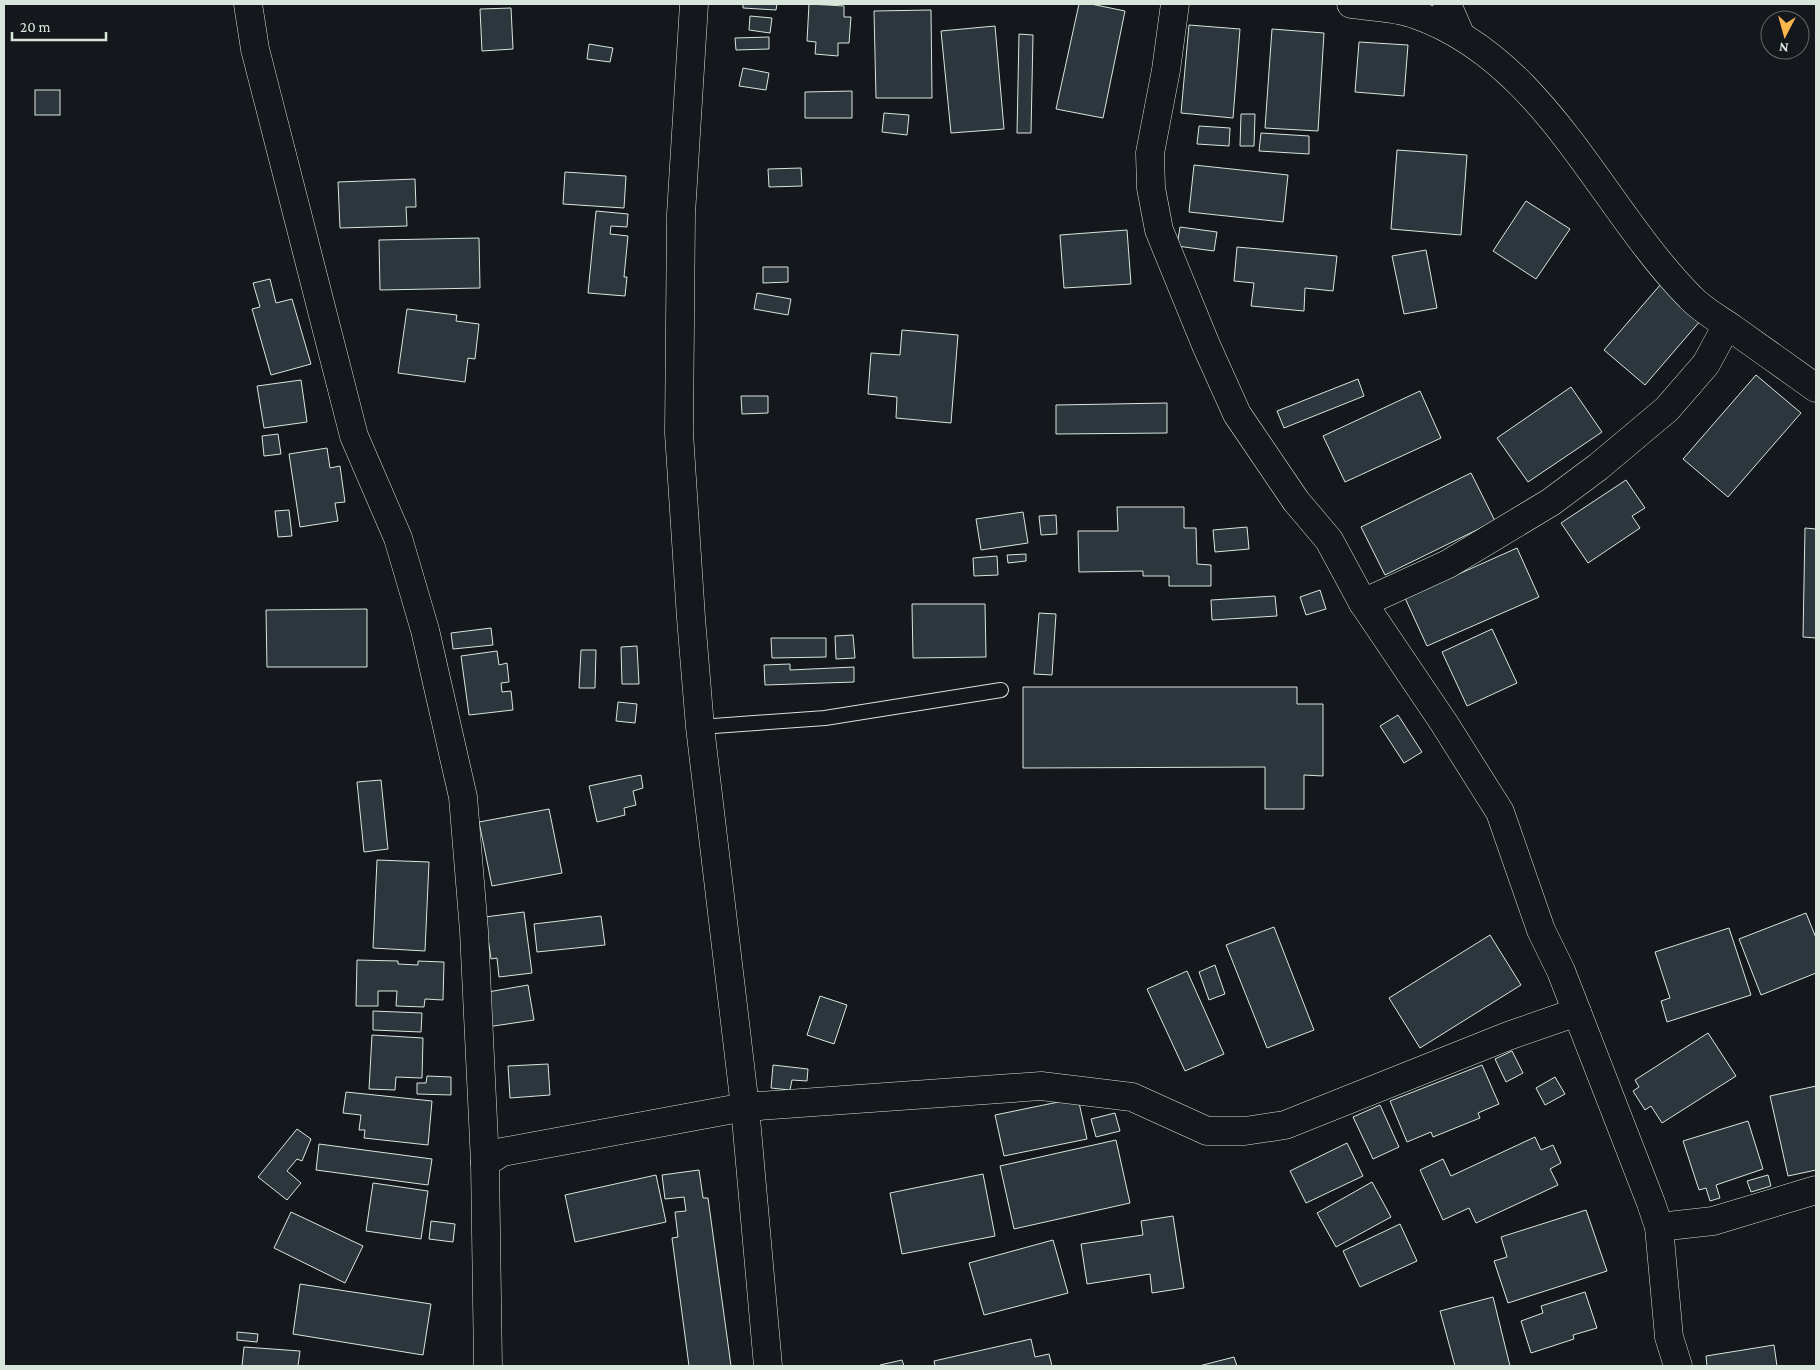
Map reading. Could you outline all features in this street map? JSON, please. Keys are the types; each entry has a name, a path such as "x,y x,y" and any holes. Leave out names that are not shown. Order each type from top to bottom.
{"street":[{"path":"248,4 254,49 354,436 398,538 423,621 463,797 474,931 485,1163 488,1366"},
{"path":"694,4 681,214 679,433 690,618 700,727 745,1106 768,1366"},
{"path":"1175,4 1166,70 1150,153 1151,188 1159,230 1206,345 1238,414 1296,500 1330,540 1363,603 1444,723 1500,812 1541,930 1561,970 1644,1181 1659,1227 1669,1337 1678,1366"},
{"path":"1351,4 1412,13 1460,34 1490,54 1529,94 1576,149 1663,267 1692,299 1816,388"},
{"path":"1447,4 1460,34"},
{"path":"1363,603 1448,564 1551,502 1668,409 1706,364 1727,325"},
{"path":"485,1163 502,1152 745,1106 1041,1086 1132,1097 1207,1131 1245,1132 1285,1125 1508,1036 1577,1012"},
{"path":"1659,1227 1713,1221 1816,1190"}],"lane":[{"path":"700,727 825,718 1001,690"}],"building":[{"path":"743,4 777,4 776,10 743,8"},
{"path":"809,4 844,6 844,17 851,17 849,43 838,43 838,56 815,54 816,42 807,41"},
{"path":"1079,4 1091,4 1125,11 1103,118 1056,109"},
{"path":"511,8 513,49 482,51 480,9"},
{"path":"931,10 932,98 876,98 874,11"},
{"path":"750,16 772,18 770,33 749,30"},
{"path":"1189,25 1240,29 1233,118 1181,113"},
{"path":"995,26 1004,129 951,133 941,31"},
{"path":"1272,29 1324,33 1318,131 1265,128"},
{"path":"1019,34 1033,35 1031,133 1017,133"},
{"path":"769,37 769,49 736,50 735,38"},
{"path":"1359,42 1408,45 1404,96 1355,92"},
{"path":"589,44 613,48 610,62 587,59"},
{"path":"743,68 769,73 766,90 739,86"},
{"path":"35,90 60,90 60,115 35,115"},
{"path":"852,91 852,118 805,118 805,92"},
{"path":"884,113 909,115 907,135 882,132"},
{"path":"1241,114 1255,114 1254,146 1240,146"},
{"path":"1199,126 1230,128 1229,146 1197,144"},
{"path":"1261,133 1309,136 1309,154 1259,151"},
{"path":"1397,150 1467,155 1461,235 1391,229"},
{"path":"1194,165 1288,175 1283,222 1189,212"},
{"path":"801,168 802,186 769,187 768,169"},
{"path":"565,172 626,176 624,208 563,204"},
{"path":"415,179 416,207 406,207 407,226 340,228 338,182"},
{"path":"1526,201 1570,229 1536,279 1493,251"},
{"path":"596,211 628,214 627,227 611,226 610,234 628,236 624,277 627,277 625,296 588,293"},
{"path":"1180,227 1217,232 1214,251 1177,246"},
{"path":"1127,230 1131,284 1064,288 1060,235"},
{"path":"479,238 480,288 380,290 379,240"},
{"path":"1237,247 1337,256 1333,291 1305,288 1304,311 1251,306 1254,283 1234,281"},
{"path":"1426,250 1437,308 1404,314 1392,256"},
{"path":"763,267 788,267 788,282 763,283"},
{"path":"270,279 276,303 292,299 311,364 271,375 252,309 260,307 253,283"},
{"path":"1661,284 1701,320 1645,385 1604,350"},
{"path":"757,293 791,299 788,315 754,309"},
{"path":"407,309 457,315 456,321 479,324 475,359 468,358 465,382 398,373"},
{"path":"902,330 958,335 951,423 896,418 897,397 868,394 871,353 900,355"},
{"path":"1756,375 1801,413 1728,497 1683,459"},
{"path":"1358,379 1364,396 1284,428 1277,411"},
{"path":"301,380 307,422 264,428 257,386"},
{"path":"1571,387 1602,432 1528,482 1497,438"},
{"path":"1420,391 1441,438 1345,482 1323,436"},
{"path":"741,396 768,396 768,413 742,414"},
{"path":"1167,403 1167,433 1056,434 1056,405"},
{"path":"278,434 281,454 264,456 262,436"},
{"path":"327,448 330,468 340,466 345,502 335,503 338,521 300,527 289,454"},
{"path":"1471,473 1495,521 1385,575 1361,527"},
{"path":"1626,480 1645,508 1632,516 1640,528 1588,563 1561,523"},
{"path":"1117,507 1184,507 1184,528 1196,528 1197,564 1211,565 1211,586 1169,586 1169,576 1143,576 1143,571 1079,572 1078,531 1118,531"},
{"path":"289,510 292,536 278,537 275,511"},
{"path":"1023,512 1028,543 981,550 976,519"},
{"path":"1056,515 1057,534 1041,535 1039,516"},
{"path":"1247,527 1249,549 1215,552 1213,530"},
{"path":"1805,528 1816,529 1816,638 1803,637"},
{"path":"1517,548 1539,597 1427,646 1405,598"},
{"path":"1026,554 1026,561 1008,563 1007,555"},
{"path":"997,556 998,575 974,576 973,558"},
{"path":"1320,590 1326,609 1306,615 1300,597"},
{"path":"1275,596 1277,616 1212,620 1211,600"},
{"path":"912,604 985,604 986,657 913,658"},
{"path":"367,609 367,667 267,667 266,610"},
{"path":"1039,613 1056,614 1052,675 1034,674"},
{"path":"491,628 493,645 453,649 451,633"},
{"path":"1492,629 1517,683 1467,706 1442,652"},
{"path":"853,635 855,658 836,659 835,636"},
{"path":"771,638 826,638 826,657 772,658"},
{"path":"637,646 639,684 622,684 621,647"},
{"path":"581,650 596,650 595,688 579,688"},
{"path":"497,651 499,665 507,663 509,682 501,683 502,692 511,691 513,710 469,715 461,656"},
{"path":"790,664 790,670 854,667 854,682 765,685 764,665"},
{"path":"1023,687 1297,687 1297,704 1323,704 1323,776 1304,775 1304,809 1265,809 1265,767 1023,768"},
{"path":"618,702 637,704 635,723 616,721"},
{"path":"1398,715 1422,752 1404,763 1380,726"},
{"path":"641,775 643,788 633,791 636,805 624,808 625,815 597,822 589,786"},
{"path":"381,780 388,849 364,852 357,782"},
{"path":"549,809 562,873 492,886 479,822"},
{"path":"377,860 429,862 425,951 373,948"},
{"path":"524,912 532,973 499,977 497,958 491,959 485,917"},
{"path":"1806,913 1816,938 1816,973 1761,995 1739,939"},
{"path":"601,916 605,945 537,952 534,924"},
{"path":"1274,927 1314,1030 1267,1048 1226,945"},
{"path":"1729,928 1751,995 1667,1022 1661,1001 1670,998 1655,952"},
{"path":"1490,935 1521,985 1420,1048 1389,998"},
{"path":"357,960 398,961 398,964 418,965 418,961 444,962 443,1000 425,999 424,1007 396,1006 397,991 378,991 378,1006 356,1006"},
{"path":"1215,965 1225,994 1209,1000 1199,972"},
{"path":"1187,971 1224,1054 1185,1071 1147,989"},
{"path":"528,985 534,1020 487,1027 482,993"},
{"path":"820,996 847,1005 834,1044 807,1035"},
{"path":"373,1011 422,1013 421,1032 373,1030"},
{"path":"1708,1033 1736,1076 1662,1123 1651,1106 1645,1110 1633,1091 1639,1087 1635,1080"},
{"path":"372,1035 423,1038 422,1078 396,1077 395,1090 369,1089"},
{"path":"1512,1051 1523,1073 1506,1082 1495,1059"},
{"path":"548,1064 550,1095 510,1098 508,1066"},
{"path":"773,1065 808,1069 807,1081 792,1080 790,1090 771,1088"},
{"path":"1482,1065 1499,1104 1478,1113 1480,1118 1433,1137 1431,1132 1407,1142 1390,1101"},
{"path":"427,1076 451,1077 451,1095 417,1094 417,1083 426,1083"},
{"path":"1555,1077 1565,1094 1545,1105 1536,1088"},
{"path":"1816,1086 1816,1170 1788,1176 1770,1096"},
{"path":"346,1092 432,1101 428,1145 364,1138 365,1130 359,1130 361,1115 343,1113"},
{"path":"1078,1098 1087,1139 1004,1156 995,1115"},
{"path":"1380,1105 1399,1147 1373,1159 1353,1117"},
{"path":"1115,1113 1120,1131 1096,1137 1091,1119"},
{"path":"1748,1121 1763,1169 1716,1185 1720,1198 1710,1201 1706,1188 1699,1190 1683,1141"},
{"path":"297,1129 311,1139 302,1161 297,1159 287,1171 301,1183 287,1200 258,1177"},
{"path":"1535,1137 1541,1150 1553,1145 1561,1163 1550,1169 1558,1185 1476,1223 1469,1208 1443,1220 1420,1170 1443,1159 1451,1176"},
{"path":"1116,1140 1130,1203 1014,1229 1000,1166"},
{"path":"1347,1143 1363,1176 1306,1203 1290,1171"},
{"path":"319,1144 432,1159 428,1185 316,1170"},
{"path":"699,1170 703,1198 708,1198 731,1366 689,1366 672,1238 678,1237 675,1212 686,1211 684,1197 665,1199 662,1175"},
{"path":"983,1174 995,1236 902,1254 890,1193"},
{"path":"656,1175 666,1222 575,1242 565,1195"},
{"path":"1768,1175 1771,1186 1751,1192 1747,1181"},
{"path":"1372,1182 1391,1217 1336,1247 1317,1213"},
{"path":"373,1183 428,1191 421,1239 366,1231"},
{"path":"1586,1210 1607,1271 1508,1303 1494,1261 1507,1257 1501,1237"},
{"path":"291,1212 363,1246 345,1283 274,1248"},
{"path":"1173,1216 1184,1288 1152,1293 1150,1274 1087,1284 1081,1244 1143,1235 1141,1221"},
{"path":"431,1221 455,1224 453,1242 429,1239"},
{"path":"1400,1224 1417,1261 1360,1287 1343,1251"},
{"path":"1053,1240 1068,1293 984,1315 969,1263"},
{"path":"300,1284 431,1304 423,1355 293,1334"},
{"path":"1585,1292 1597,1328 1573,1335 1574,1339 1531,1353 1521,1321 1543,1313 1541,1306"},
{"path":"1493,1297 1510,1366 1455,1366 1440,1311"},
{"path":"237,1332 258,1334 257,1342 237,1340"},
{"path":"1031,1339 1035,1357 1049,1354 1052,1366 935,1366 934,1361"},
{"path":"1774,1345 1777,1366 1707,1366 1706,1356"},
{"path":"244,1347 300,1351 298,1366 242,1366"},
{"path":"1234,1357 1237,1366 1199,1366"},
{"path":"902,1360 904,1366 880,1366 880,1365"}]}
